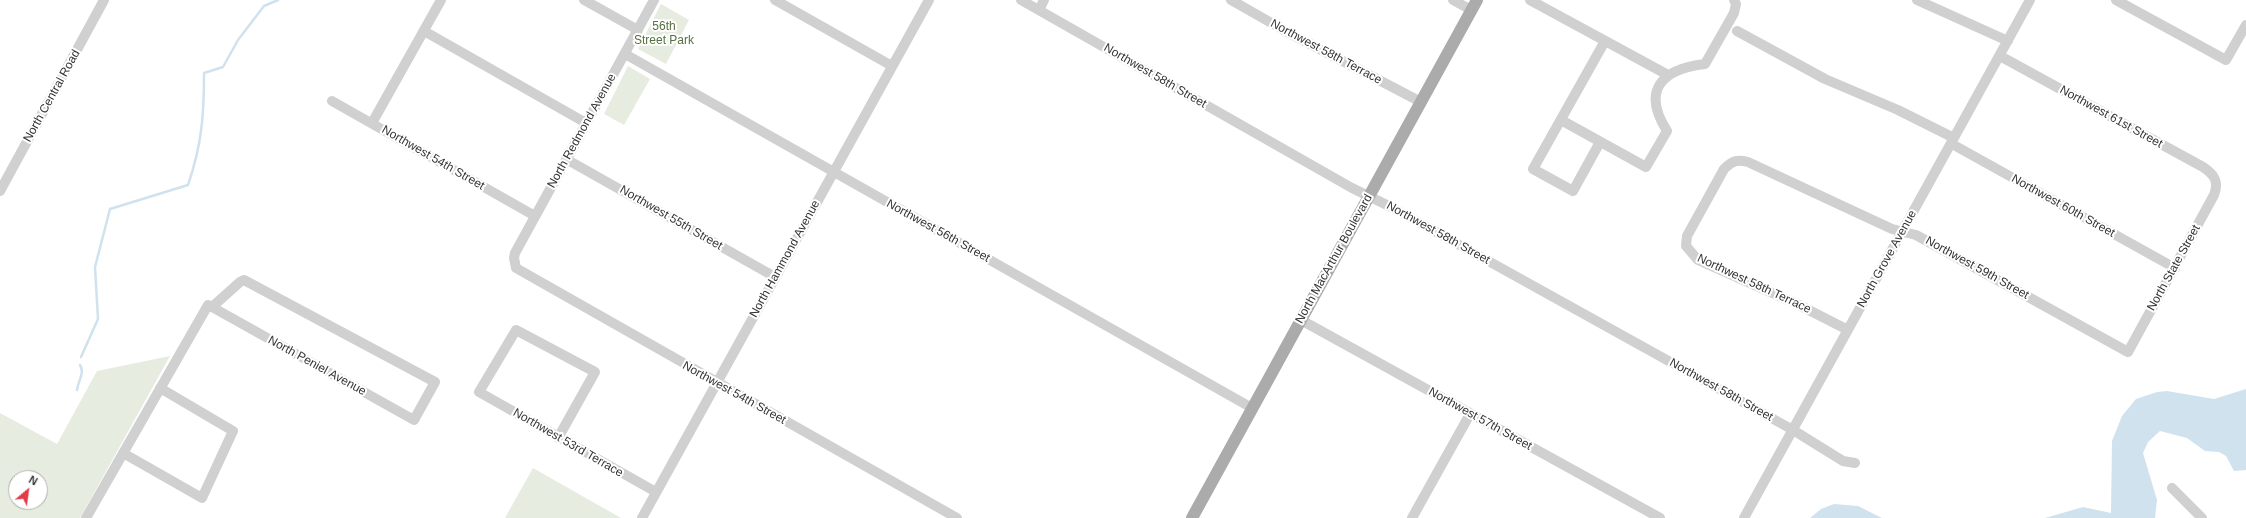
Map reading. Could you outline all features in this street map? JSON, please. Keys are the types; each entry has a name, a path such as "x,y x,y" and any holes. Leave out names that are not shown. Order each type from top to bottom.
{"main road":[{"name":"North MacArthur Boulevard","path":"1192,518 1474,5"}],"street":[{"name":"North Central Road","path":"1,188 104,0"},
{"path":"372,123 441,0"},
{"path":"584,0 638,30"},
{"name":"North Redmond Avenue","path":"514,263 515,253 654,0"},
{"path":"775,0 892,66"},
{"name":"North Hammond Avenue","path":"642,518 929,0"},
{"name":"Northwest 58th Street","path":"1021,0 1369,196 1793,430 1843,460 1855,463"},
{"path":"1039,10 1044,0"},
{"name":"Northwest 58th Terrace","path":"1231,0 1289,33 1421,102"},
{"path":"1453,0 1474,5"},
{"path":"1530,0 1668,75"},
{"path":"1561,120 1646,167 1667,131 1657,112 1656,101 1658,88 1668,75 1676,69 1706,64 1734,13 1736,4 1734,0"},
{"path":"1917,0 2008,41"},
{"name":"North Grove Avenue","path":"1744,518 2030,0"},
{"path":"2116,0 2226,60 2246,25"},
{"path":"424,31 586,123"},
{"name":"Northwest 60th Street","path":"1737,31 1812,72 1898,110 2175,268"},
{"path":"1600,142 1573,191 1533,169 1605,41"},
{"name":"Northwest 56th Street","path":"625,54 1252,408"},
{"name":"Northwest 61st Street","path":"2000,56 2203,167 2214,176 2217,183"},
{"name":"Northwest 54th Street","path":"332,100 535,216"},
{"name":"Northwest 55th Street","path":"566,158 775,277"},
{"name":"Northwest 59th Street","path":"1706,201 1724,169 1735,160 1742,160 1892,229 1916,235 2128,352"},
{"name":"North State Street","path":"2128,352 2214,195 2217,183"},
{"name":"Northwest 58th Terrace","path":"1706,201 1685,241 1692,255 1704,263 1797,304 1848,330"},
{"name":"Northwest 54th Street","path":"514,263 521,272 957,518"},
{"name":"North Peniel Avenue","path":"244,280 435,382 414,420 212,307 244,280"},
{"path":"86,518 208,304 212,307"},
{"name":"Northwest 57th Street","path":"1301,320 1660,518"},
{"name":"Northwest 53rd Terrace","path":"558,438 595,372 516,330 479,392 558,438 656,492"},
{"path":"123,453 202,498 233,431 160,388"},
{"path":"1412,518 1470,414"},
{"path":"2172,488 2202,518"}],"green space":[{"name":"56th Street Park","path":"661,4 689,20 666,64 638,49"},
{"name":"56th Street Park","path":"628,66 650,79 624,125 604,114"},
{"path":"170,356 80,518 0,518 0,413 57,444 97,371"},
{"path":"533,468 621,518 505,518"}],"water":[{"path":"2246,389 2246,470 2234,471 2226,456 2219,452 2205,451 2187,438 2160,431 2148,442 2143,453 2157,500 2155,518 2045,518 2083,507 2111,513 2112,441 2122,416 2136,399 2157,392 2167,391 2214,399"},
{"path":"1834,504 1858,506 1882,518 1810,518 1821,509"}],"waterway":[{"path":"81,357 98,319 95,267 110,209 188,185 199,143 204,73 223,67 238,40 264,6 278,0"},
{"path":"77,390 82,374 80,365"}]}
